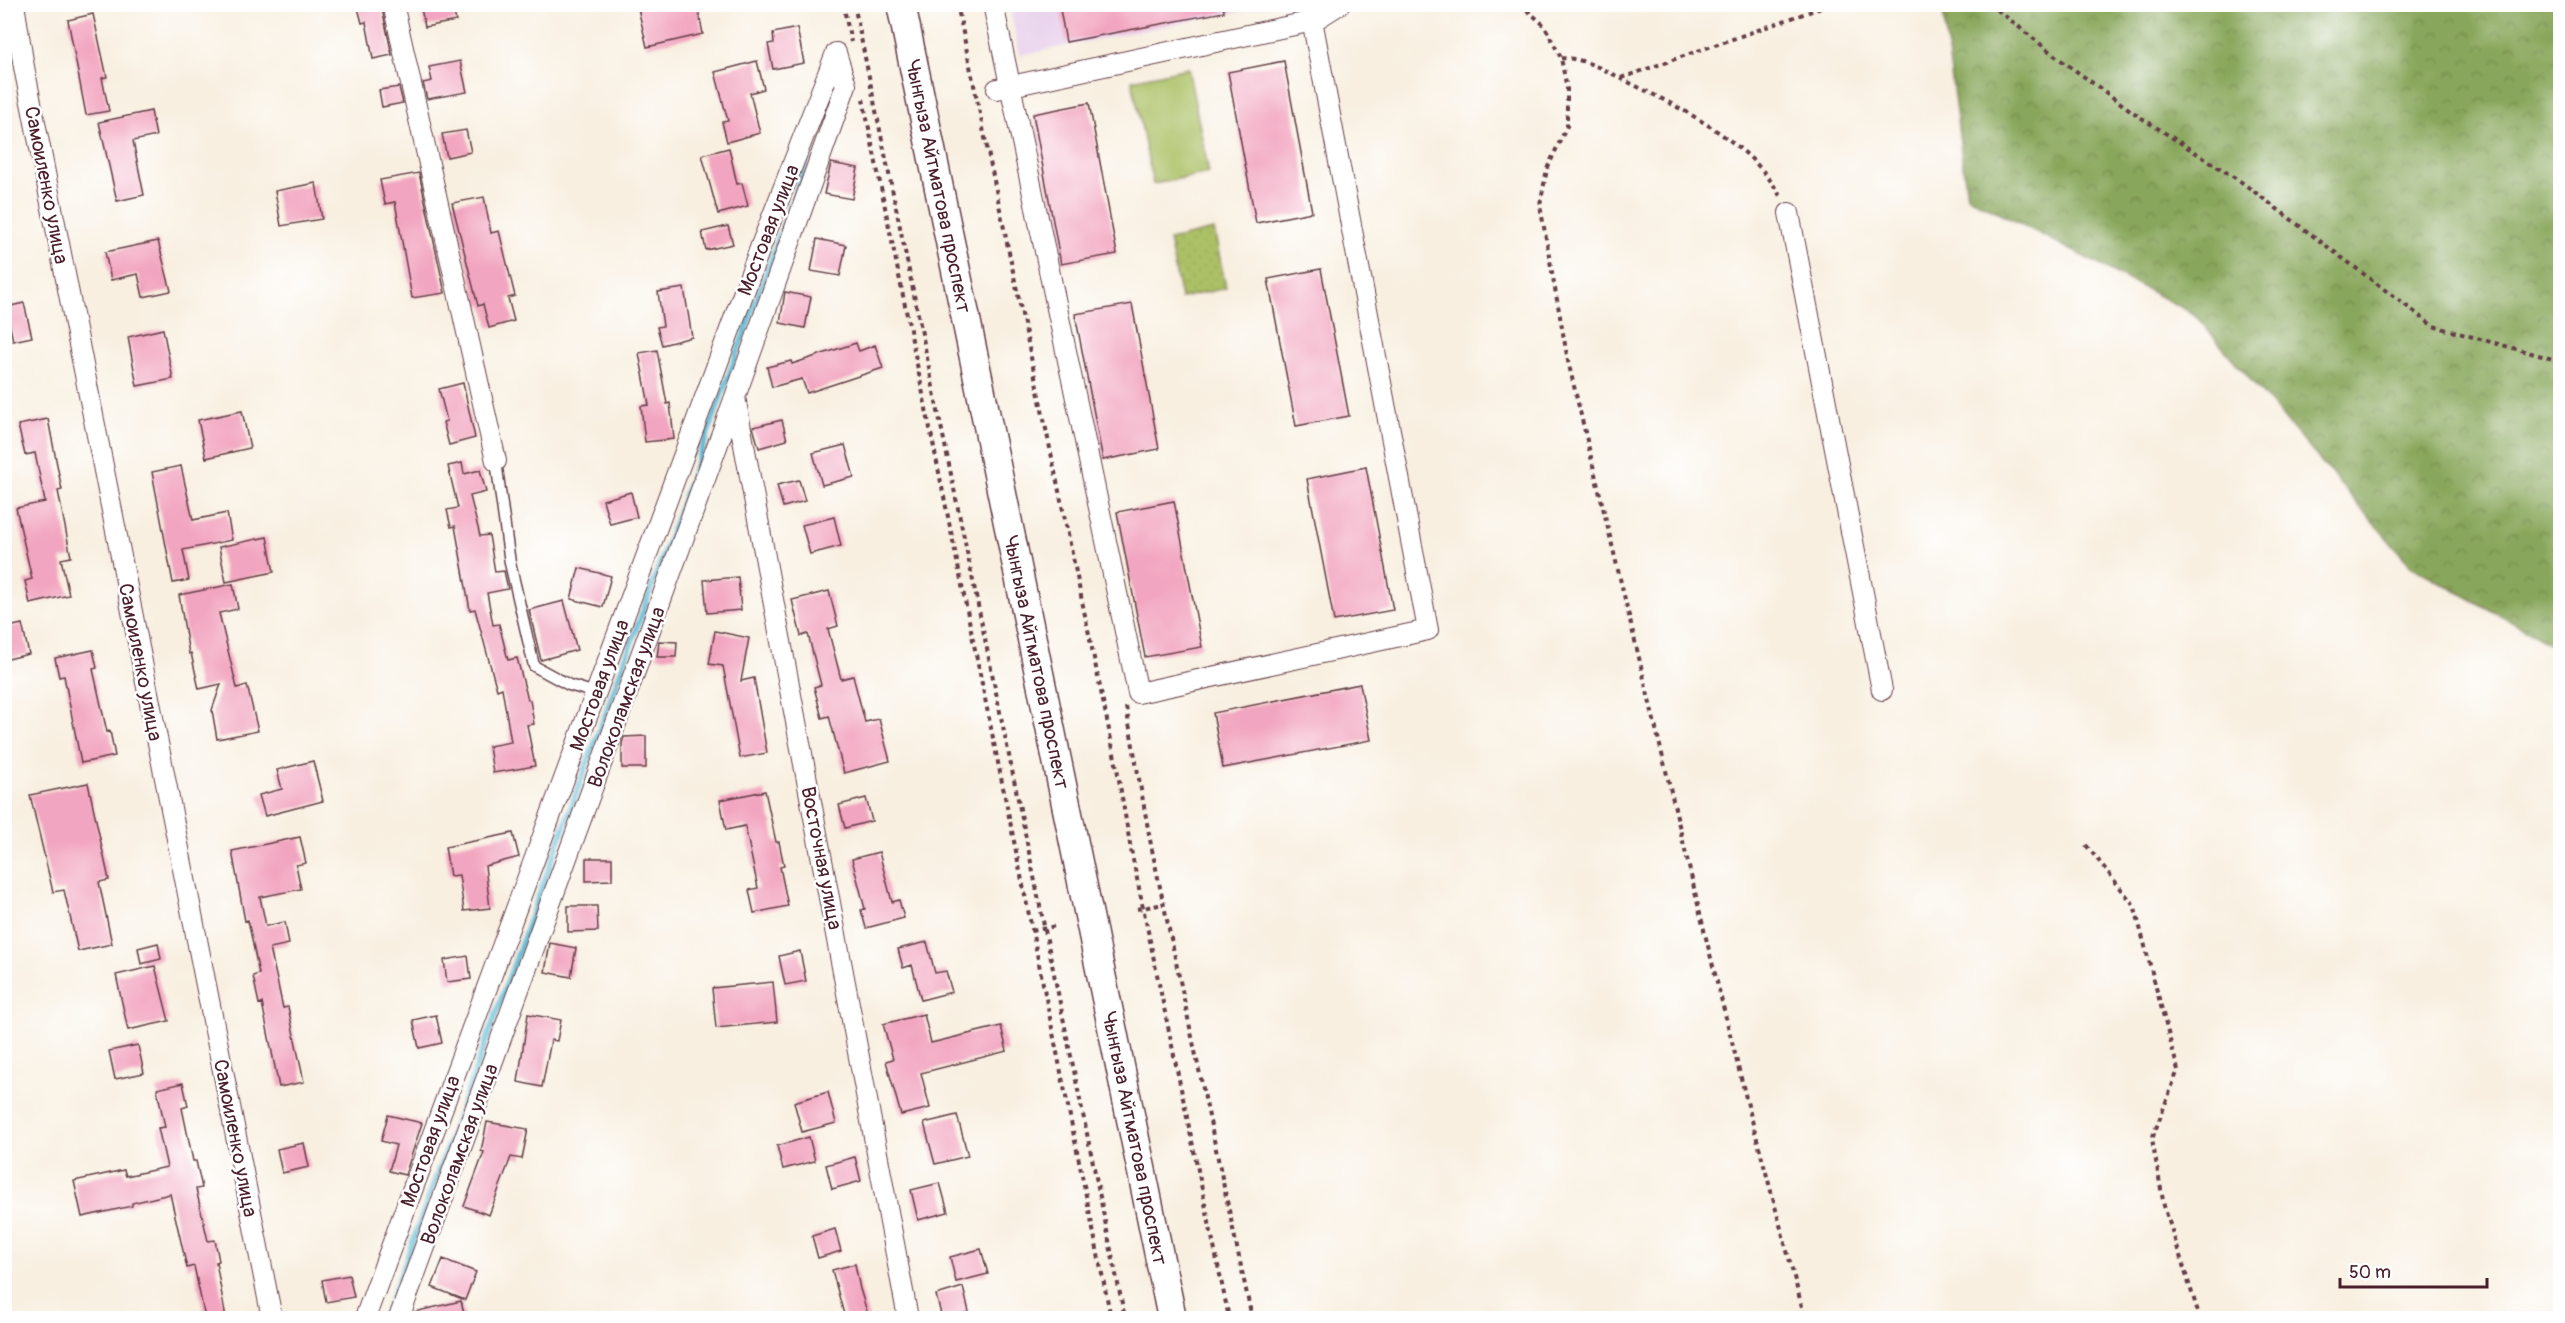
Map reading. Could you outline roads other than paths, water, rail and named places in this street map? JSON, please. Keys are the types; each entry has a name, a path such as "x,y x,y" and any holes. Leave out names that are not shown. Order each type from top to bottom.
{"main road":[{"name":"Чынгыза Айтматова проспект","path":"902,4 1172,1318"}],"street":[{"name":"Самоиленко улица","path":"14,4 28,90 272,1318"},
{"path":"393,4 496,461"},
{"path":"993,4 1004,88 1138,693 1428,630 1311,13"},
{"path":"1004,88 1340,4"},
{"name":"Волоколамская улица","path":"399,1318 735,398 846,86 843,75 844,52"},
{"name":"Мостовая улица","path":"365,1318 762,243 844,52"},
{"path":"1789,213 1882,690"},
{"name":"Восточная улица","path":"735,398 908,1318"}],"lane":[{"path":"496,461 510,563 534,666 569,685 596,693"}],"waterway":[{"path":"385,1318 838,76"}]}
